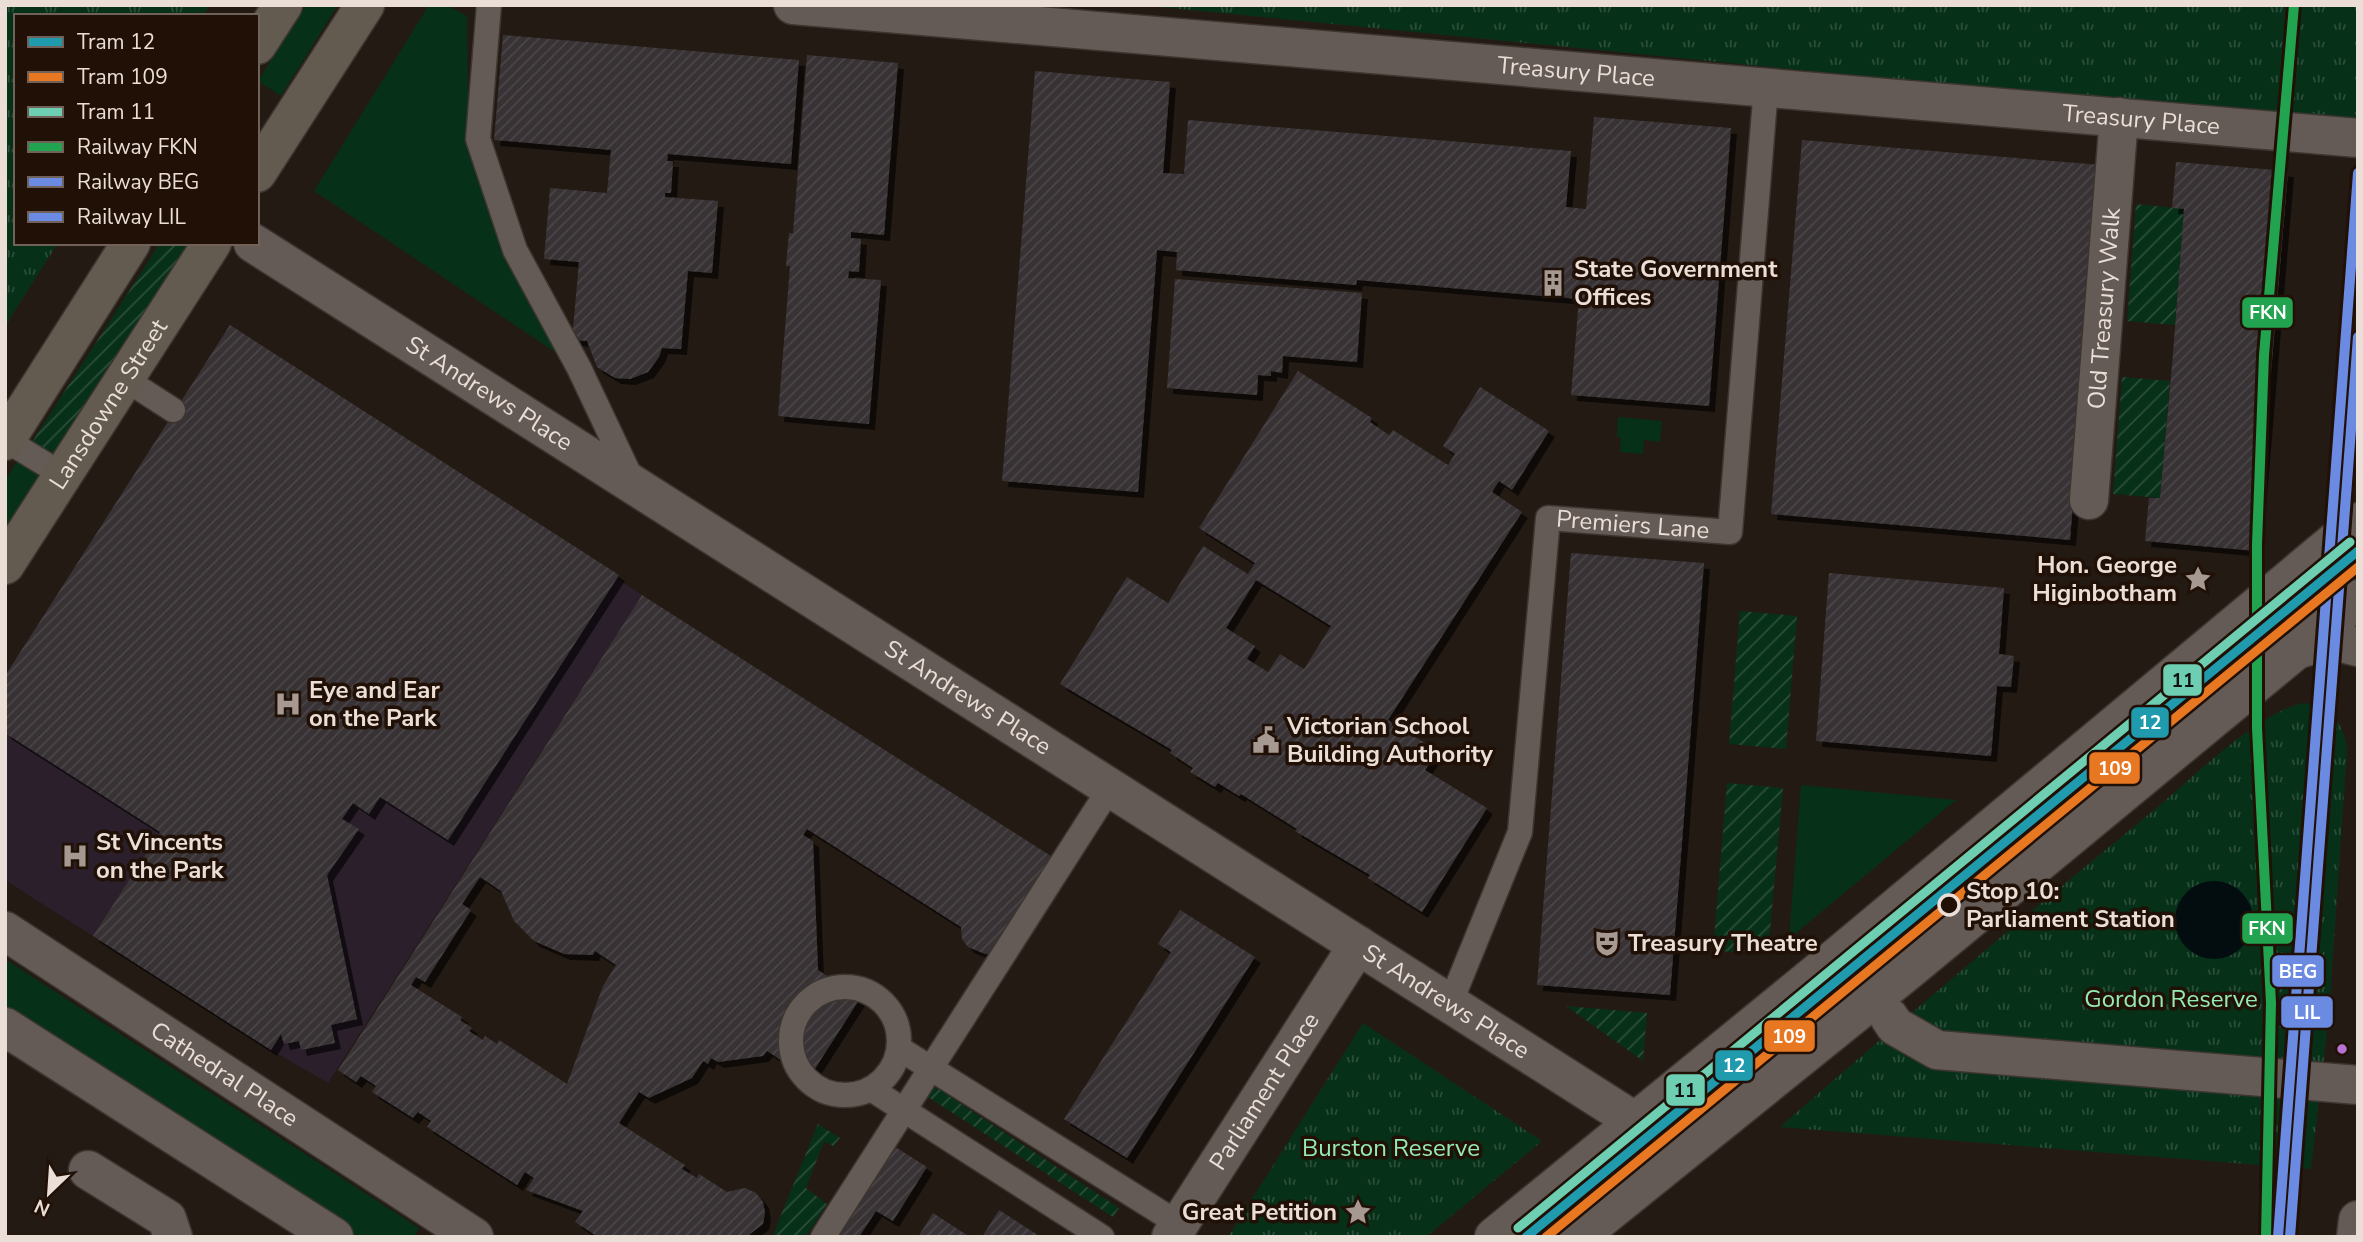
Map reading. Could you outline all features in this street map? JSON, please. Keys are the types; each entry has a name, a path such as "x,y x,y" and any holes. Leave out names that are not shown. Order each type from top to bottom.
{"main road":[{"path":"259,43 283,5"},
{"path":"259,170 365,5"},
{"path":"6,440 130,245"},
{"name":"Lansdowne Street","path":"5,565 211,245"}],"street":[{"name":"Treasury Place","path":"793,5 2358,138"},
{"name":"Old Treasury Walk","path":"2089,500 2119,117"},
{"name":"St Andrews Place","path":"256,245 1681,1153"},
{"path":"1494,1237 2358,522"},
{"path":"1578,1237 2358,599"},
{"path":"2295,651 2329,640 2358,647"},
{"name":"Cathedral Place","path":"5,931 452,1231"},
{"name":"Parliament Place","path":"1175,1231 1358,945"},
{"path":"1889,1017 1895,1026 1937,1050 2358,1085"},
{"path":"5,1027 334,1237"},
{"path":"88,1170 167,1219 173,1237"},
{"path":"1574,1171 1607,1212"},
{"path":"2356,1237 2358,1220"}],"lane":[{"path":"489,5 478,139 515,250 579,368 635,486"},
{"name":"Premiers Lane","path":"1450,1004 1520,832 1548,518 1730,532 1766,87"},
{"path":"125,379 173,410"},
{"path":"6,440 63,475"},
{"path":"823,1237 1110,788"},
{"path":"848,986 866,990 881,1000 893,1014 899,1031 900,1049 890,1072 871,1090 854,1095 835,1094 819,1088 804,1077 794,1061 790,1044 793,1026 801,1009 830,988 848,986"},
{"path":"900,1049 1175,1231"},
{"path":"871,1090 1102,1237"}],"shaded area":[{"name":"Eye and Ear on the Park","path":"230,325 642,595 328,1083 271,1050 5,880 5,676"},
{"path":"2214,881 2229,884 2242,892 2250,905 2253,920 2250,935 2242,948 2229,956 2214,959 2199,956 2186,948 2178,935 2175,920 2178,905 2186,892 2199,884"}],"green space":[{"path":"5,5 210,5 204,14 14,14 14,245 57,245 5,326"},
{"path":"306,5 338,5 281,96 259,79"},
{"path":"429,5 446,5 467,16 468,94 485,170 567,360 314,191"},
{"path":"1140,5 2358,5 2358,125"},
{"path":"2136,204 2184,209 2175,325 2127,321"},
{"path":"159,245 192,246 55,457 32,442"},
{"path":"2122,377 2170,381 2160,498 2113,494"},
{"path":"1618,417 1662,421 1660,442 1644,440 1643,454 1620,452 1621,437 1617,437"},
{"path":"21,456 47,472 5,536 5,480"},
{"path":"1740,611 1797,616 1786,749 1729,744"},
{"name":"Gordon Reserve","path":"2304,703 2322,709 2334,718 2343,732 2347,750 2329,1014 2311,1169 1780,1127 2226,748 2267,719 2287,708"},
{"path":"1727,783 1783,788 1768,953 1713,951"},
{"path":"1801,785 1956,800 1789,939"},
{"path":"5,959 419,1228 414,1237 357,1237 5,1007"},
{"path":"1566,1006 1647,1013 1643,1061"},
{"name":"Burston Reserve","path":"1363,1023 1542,1141 1426,1237 1228,1237"},
{"path":"932,1085 1119,1208 1113,1217 925,1095"},
{"path":"818,1124 840,1138 833,1146 824,1141 806,1188 827,1204 806,1237 772,1237"}],"building":[{"path":"503,35 799,60 791,164 668,154 667,161 673,161 671,193 665,193 665,197 718,201 712,273 688,271 681,349 662,348 648,372 630,379 615,378 597,367 587,341 572,340 579,262 544,259 550,188 607,193 611,150 494,140"},
{"path":"807,55 898,63 884,235 851,232 851,238 861,239 859,272 849,271 848,278 881,280 869,424 778,416 790,266 786,266 789,233 793,233"},
{"name":"State Government Offices","path":"1035,71 1170,82 1163,173 1184,174 1188,120 1571,151 1566,207 1586,209 1594,117 1731,128 1709,406 1571,395 1579,299 1357,280 1356,285 1176,270 1177,252 1157,250 1138,492 1002,481"},
{"name":"State Government Offices","path":"1802,140 2101,165 2070,540 1771,514"},
{"path":"2176,162 2288,171 2256,551 2145,541 2149,498 2160,498 2173,354 2184,209 2172,208"},
{"path":"1175,279 1362,293 1357,362 1283,356 1282,373 1271,371 1271,376 1258,375 1257,395 1167,388"},
{"name":"Eye and Ear on the Park","path":"230,325 619,575 448,840 380,797 369,814 353,803 342,819 359,829 327,875 357,1019 331,1025 335,1043 301,1050 299,1041 284,1044 281,1034 271,1050 93,936 160,832 5,733 5,676"},
{"path":"1298,371 1372,418 1370,422 1389,435 1393,430 1448,465 1455,454 1443,446 1480,387 1549,431 1512,490 1499,481 1492,492 1522,512 1388,720 1438,751 1425,770 1487,808 1422,912 1368,878 1370,875 1295,831 1297,829 1241,794 1239,796 1218,783 1215,787 1190,772 1193,768 1170,753 1172,750 1060,684 1127,577 1168,603 1203,546 1248,574 1255,563 1199,528","holes":["1256,580 1331,626 1304,669 1280,654 1268,672 1247,659 1255,646 1226,628"]},
{"path":"1571,553 1704,563 1670,995 1537,985"},
{"path":"1829,573 2004,588 1999,654 2014,656 2011,687 1997,686 1991,756 1816,741"},
{"path":"642,595 1054,858 997,952 985,954 968,947 962,939 961,927 807,829 803,835 813,841 818,970 861,997 809,1078 767,1051 763,1056 718,1062 711,1058 708,1064 703,1061 692,1078 649,1098 639,1092 619,1123 685,1165 682,1169 697,1178 699,1174 727,1192 745,1188 756,1193 763,1202 763,1224 746,1237 598,1237 575,1222 583,1211 526,1190 534,1178 525,1172 517,1185 427,1127 431,1121 418,1112 413,1118 372,1092 376,1086 361,1076 356,1082 338,1070","holes":["480,877 501,891 514,921 534,941 564,954 593,955 595,951 616,965 603,986 567,1084 499,1040 497,1044 485,1036 483,1040 469,1031 472,1028 460,1020 462,1017 411,985 416,977 425,982 471,910 462,904"]},
{"path":"1180,910 1255,957 1127,1158 1064,1119 1171,952 1158,944"},
{"path":"892,1145 927,1167 893,1221 876,1211 859,1237 833,1237"},
{"path":"999,1210 1041,1237 982,1237"},
{"path":"933,1213 970,1237 918,1237"}],"tram line":[{"name":"11","path":"1518,1228 2350,542"},
{"name":"12","path":"1526,1237 2358,551"},
{"name":"109","path":"1546,1237 2358,567"}],"rail line":[{"name":"FKN","path":"2266,1237 2271,1003 2257,728 2257,544 2264,355 2294,5"},
{"name":"BEG","path":"2278,1237 2358,173"},
{"name":"LIL","path":"2290,1237 2358,337"}],"place":[{"name":"State Government Offices","path":"1553,283"},
{"name":"Hon. George Higinbotham","path":"2198,579"},
{"name":"Eye and Ear on the Park","path":"288,704"},
{"name":"Victorian School Building Authority","path":"1266,740"},
{"name":"St Vincents on the Park","path":"75,856"},
{"name":"Stop 10: Parliament Station","path":"1949,905"},
{"name":"Treasury Theatre","path":"1607,943"},
{"name":"Great Petition","path":"1358,1212"}]}
